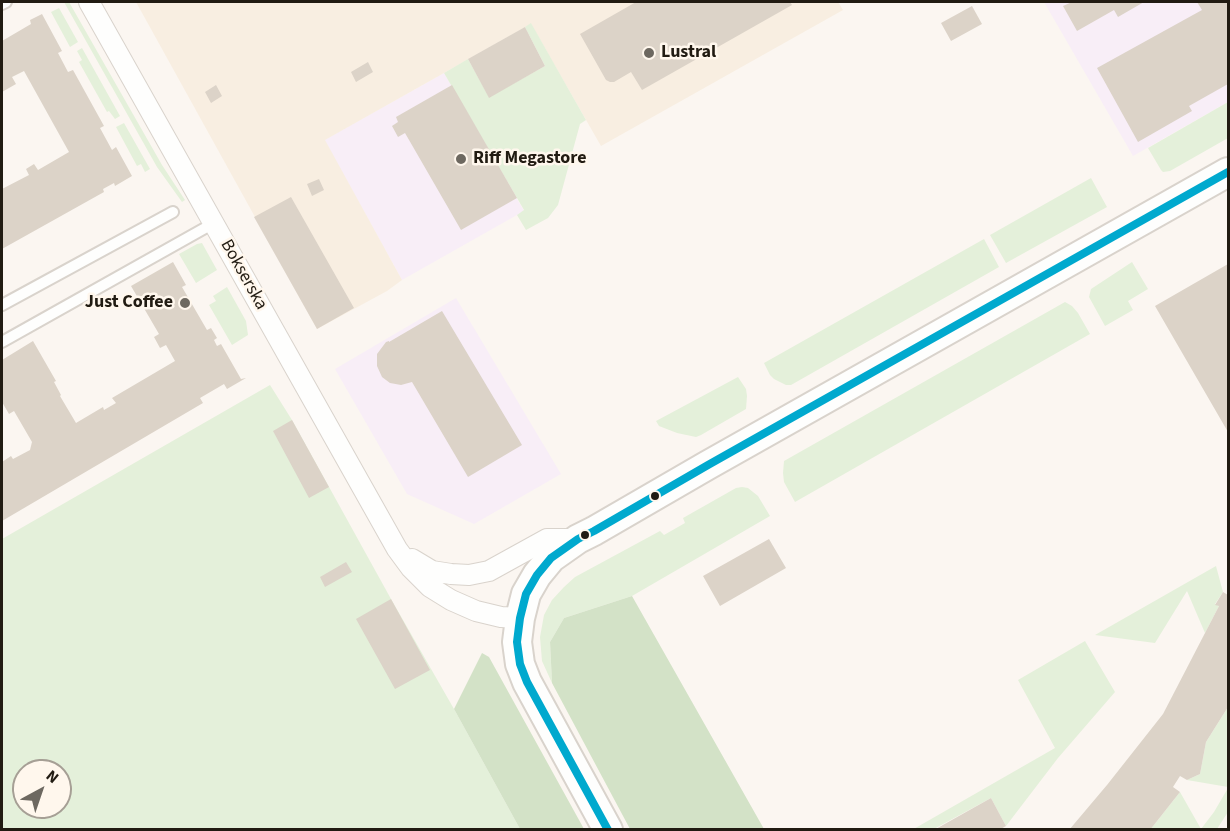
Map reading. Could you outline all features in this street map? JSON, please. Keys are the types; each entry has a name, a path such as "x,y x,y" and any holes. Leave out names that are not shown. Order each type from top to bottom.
{"street":[{"name":"Bokserska","path":"89,2 397,549 411,568 430,587 451,600 476,611 501,617 520,618"},
{"path":"608,830 527,682 520,664 517,642 526,594 537,575 551,558 578,539 1228,172"},
{"name":"Bokserska","path":"397,549 432,571 469,575 489,571 547,539 578,539"}],"lane":[{"path":"2,4 6,2"},
{"path":"2,305 173,212"},
{"path":"2,342 214,223"}],"shaded area":[{"path":"136,2 838,2 843,10 601,146 531,24 325,140 402,280 387,291 317,329"},
{"path":"1044,2 1228,2 1228,102 1133,156"},
{"path":"444,73 524,211 402,280 324,140"},
{"path":"456,298 561,474 474,524 407,494 335,369"}],"green space":[{"path":"64,2 69,2 162,165 185,200 182,202 157,167"},
{"path":"59,8 78,42 70,47 51,12"},
{"path":"531,23 586,120 580,124 558,205 548,218 526,230 517,215 524,210 444,73 468,59 489,97 545,66 525,27"},
{"path":"82,48 120,116 115,119 109,111 107,112 79,62 82,60 77,51"},
{"path":"1228,102 1228,138 1170,171 1163,172 1148,148"},
{"path":"124,123 150,169 145,172 141,164 137,166 116,127"},
{"path":"1091,178 1107,207 1006,263 990,235"},
{"path":"984,239 999,267 791,385 786,385 770,375 764,363"},
{"path":"202,243 217,270 196,283 179,254"},
{"path":"1132,262 1148,289 1128,301 1133,310 1105,326 1089,297 1091,289"},
{"path":"227,287 246,321 248,335 232,345 209,305 216,301 213,296"},
{"path":"1065,302 1078,313 1090,334 795,502 784,482 784,461"},
{"path":"738,377 746,389 746,409 701,435 696,437 677,433 659,426 656,421"},
{"path":"270,385 292,420 520,829 2,829 2,539"},
{"path":"736,488 748,488 758,496 770,516 632,596 564,618 550,642 552,683 542,661 540,637 544,615 552,600 564,587 575,577 660,531 664,535 685,523 683,518"},
{"path":"1216,566 1223,592 1215,604 1219,606 1205,633 1187,591 1155,643 1095,635"},
{"path":"632,596 764,829 630,829 552,683 550,642 564,618"},
{"path":"1085,641 1115,692 1058,758 1006,826 991,798 934,829 912,830 1055,748 1018,680"},
{"path":"482,653 489,657 584,829 520,829 454,709"},
{"path":"1228,707 1228,787 1187,780 1200,774 1206,742"},
{"path":"1228,788 1228,812 1217,829 1150,830 1180,792 1201,829"}],"building":[{"name":"Lustral","path":"636,2 790,2 792,5 642,90 631,72 614,82 606,80 580,34"},
{"path":"1072,2 1144,2 1118,17 1114,10 1077,31 1063,6"},
{"path":"1197,2 1228,2 1228,84 1189,106 1192,111 1138,142 1097,68 1202,10"},
{"path":"972,6 982,24 951,41 941,23"},
{"path":"42,14 62,51 58,53 68,72 73,70 104,126 100,128 112,150 116,147 132,176 115,186 114,183 103,189 104,192 2,249 2,189 29,175 26,169 34,164 38,170 69,152 24,71 12,77 16,84 2,92 2,41 31,24 30,20"},
{"path":"525,27 545,66 489,98 468,59"},
{"path":"368,62 373,72 356,82 351,72"},
{"path":"216,85 222,96 211,103 205,92"},
{"path":"452,85 517,198 461,230 405,133 398,137 392,126 398,122 396,117"},
{"path":"319,179 324,190 312,196 307,184"},
{"path":"291,197 354,308 317,329 254,217"},
{"path":"173,262 186,285 182,287 207,330 211,328 217,338 214,340 217,346 221,344 241,379 246,378 227,389 224,384 200,398 203,403 2,521 2,462 11,456 13,459 30,450 32,442 14,411 9,414 2,402 2,360 33,341 76,423 103,407 104,410 116,403 112,398 175,361 166,345 160,348 154,337 159,334 131,286"},
{"path":"1228,264 1228,432 1155,306"},
{"path":"442,311 522,445 468,477 412,382 401,385 390,383 382,377 377,366 377,354 386,342"},
{"path":"292,420 329,487 309,498 273,431"},
{"path":"769,539 786,568 720,606 703,576"},
{"path":"346,562 352,572 325,587 320,577"},
{"path":"1223,592 1228,595 1228,707 1206,742 1200,774 1187,780 1180,776 1173,787 1180,792 1150,830 1069,830 1163,714 1219,606 1215,605"},
{"path":"391,599 430,670 395,689 356,619"},
{"path":"991,798 1006,826 999,830 934,830"}],"transit line":[{"path":"608,830 527,682 520,664 517,642 526,594 537,575 551,558 578,539 1228,172"}],"place":[{"name":"Lustral","path":"649,53"},
{"name":"Riff Megastore","path":"461,159"},
{"name":"Just Coffee","path":"185,303"}]}
